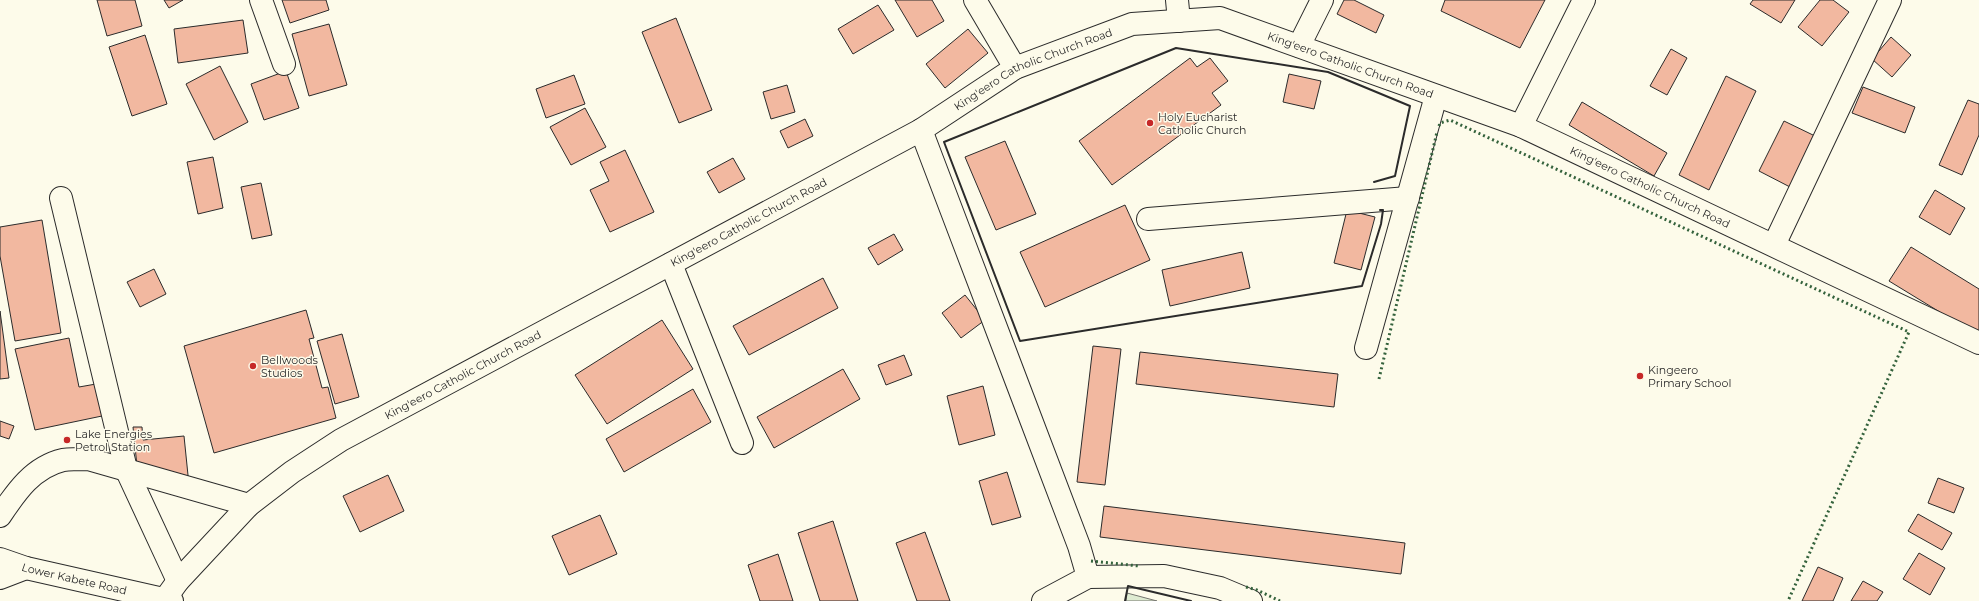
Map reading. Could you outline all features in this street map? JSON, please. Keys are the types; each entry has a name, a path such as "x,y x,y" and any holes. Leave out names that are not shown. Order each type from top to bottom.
{"street":[{"path":"261,0 284,64"},
{"path":"975,0 1015,68"},
{"path":"1299,46 1322,0"},
{"path":"1521,126 1584,0"},
{"path":"1774,245 1890,0"},
{"name":"King'eero Catholic Church Road","path":"172,593 249,505 292,472 341,440 921,130 1015,68 1132,24 1178,10 1220,18 1521,126 1979,343"},
{"path":"1366,348 1436,96"},
{"path":"921,130 1079,546 1088,577"},
{"path":"61,198 126,469 172,593"},
{"path":"1148,219 1408,198"},
{"path":"671,264 742,443"},
{"path":"0,516 19,488 38,470 63,460 88,459 249,505"},
{"name":"Lower Kabete Road","path":"0,558 26,568 172,593"},
{"path":"0,578 26,568"},
{"path":"1043,601 1088,577 1164,576 1220,588 1251,601"}],"green space":[{"path":"1127,593 1157,601 1126,601"}],"building":[{"path":"97,0 135,0 142,26 107,36"},
{"path":"164,0 183,0 169,8"},
{"path":"282,0 326,0 329,10 290,23"},
{"path":"895,0 932,0 944,21 917,37"},
{"path":"1344,0 1354,0 1384,15 1376,33 1337,14"},
{"path":"1445,0 1545,0 1520,48 1441,11"},
{"path":"1753,0 1795,0 1781,23 1750,4"},
{"path":"1820,0 1833,0 1849,12 1822,46 1798,27"},
{"path":"878,5 894,30 853,54 838,29"},
{"path":"676,18 712,110 679,123 642,32"},
{"path":"243,20 248,53 178,63 174,29"},
{"path":"329,24 347,85 309,96 292,34"},
{"path":"968,29 988,53 945,88 926,64"},
{"path":"145,35 167,104 132,116 109,47"},
{"path":"1891,37 1911,55 1892,77 1872,59"},
{"path":"1671,49 1687,58 1667,95 1650,86"},
{"name":"Holy Eucharist Catholic Church","path":"1190,58 1197,67 1210,58 1228,81 1212,93 1221,105 1112,185 1079,141"},
{"path":"220,66 248,122 214,140 186,84"},
{"path":"286,71 299,108 264,120 251,84"},
{"path":"1289,74 1321,81 1314,109 1283,102"},
{"path":"574,75 585,104 546,118 536,89"},
{"path":"1726,76 1756,91 1709,190 1679,175"},
{"path":"787,85 795,112 771,119 763,92"},
{"path":"1863,87 1915,107 1905,133 1852,113"},
{"path":"1968,100 1979,104 1979,135 1962,175 1939,165"},
{"path":"1582,102 1667,153 1654,176 1569,125"},
{"path":"585,108 606,147 571,165 550,127"},
{"path":"805,119 813,136 788,148 780,131"},
{"path":"1784,121 1815,136 1790,187 1759,171"},
{"path":"1005,141 1036,214 996,230 965,157"},
{"path":"625,150 654,212 610,232 590,190 609,181 600,162"},
{"path":"213,157 223,208 198,214 187,162"},
{"path":"733,158 745,179 719,193 707,172"},
{"path":"261,183 272,235 252,239 241,187"},
{"path":"1935,190 1965,208 1950,235 1919,217"},
{"path":"1125,205 1150,260 1045,307 1020,252"},
{"path":"1347,210 1375,217 1361,270 1334,263"},
{"path":"42,220 61,333 15,341 0,256 0,227"},
{"path":"894,234 903,250 878,265 868,248"},
{"path":"1911,247 1979,289 1979,336 1889,281"},
{"path":"1242,252 1250,288 1170,306 1162,270"},
{"path":"154,269 166,294 140,307 127,282"},
{"path":"823,278 838,308 749,355 733,326"},
{"path":"965,295 985,320 961,338 942,313"},
{"name":"Bellwoods Studios","path":"306,310 314,338 309,339 322,388 328,387 336,418 214,453 184,346"},
{"path":"0,311 9,378 0,379"},
{"path":"662,320 693,369 607,424 575,375"},
{"path":"342,334 359,397 335,404 317,341"},
{"path":"69,338 79,387 96,384 102,416 35,430 15,349"},
{"path":"1093,346 1121,349 1105,485 1077,482"},
{"path":"1140,352 1338,374 1334,407 1136,384"},
{"path":"904,355 912,375 886,385 878,365"},
{"path":"843,369 860,399 774,448 757,417"},
{"path":"983,386 995,435 959,445 947,396"},
{"path":"693,389 711,422 624,472 606,439"},
{"path":"0,421 14,426 9,439 0,436"},
{"path":"133,427 142,427 143,440 184,436 189,485 137,466"},
{"path":"1007,472 1021,517 992,525 979,481"},
{"path":"388,475 404,511 360,532 343,496"},
{"path":"1938,478 1964,488 1954,513 1928,503"},
{"path":"1104,506 1405,543 1401,574 1100,537"},
{"path":"1918,514 1952,533 1942,550 1908,531"},
{"path":"600,515 617,554 569,575 552,536"},
{"path":"833,521 858,601 820,601 798,533"},
{"path":"925,532 950,601 917,601 896,543"},
{"path":"1919,553 1945,568 1930,595 1903,579"},
{"path":"778,554 793,601 760,601 748,565"},
{"path":"1818,567 1843,578 1833,601 1802,601"},
{"path":"1863,581 1883,592 1877,601 1851,601"}],"hedge":[{"path":"1439,126 1440,123 1450,120 1909,332 1788,601"},
{"path":"1379,379 1437,132"},
{"path":"1091,561 1139,566"},
{"path":"1246,587 1257,590 1280,601"}],"wall":[{"path":"1374,182 1395,176 1410,106 1328,72 1176,48 944,142 1020,341 1362,286 1381,224 1383,210 1380,210"},
{"path":"1125,601 1128,586 1191,601"}],"place":[{"name":"Holy Eucharist Catholic Church","path":"1150,123"},
{"name":"Bellwoods Studios","path":"253,366"},
{"name":"Kingeero Primary School","path":"1640,376"},
{"name":"Lake Energies Petrol Station","path":"67,440"}]}
